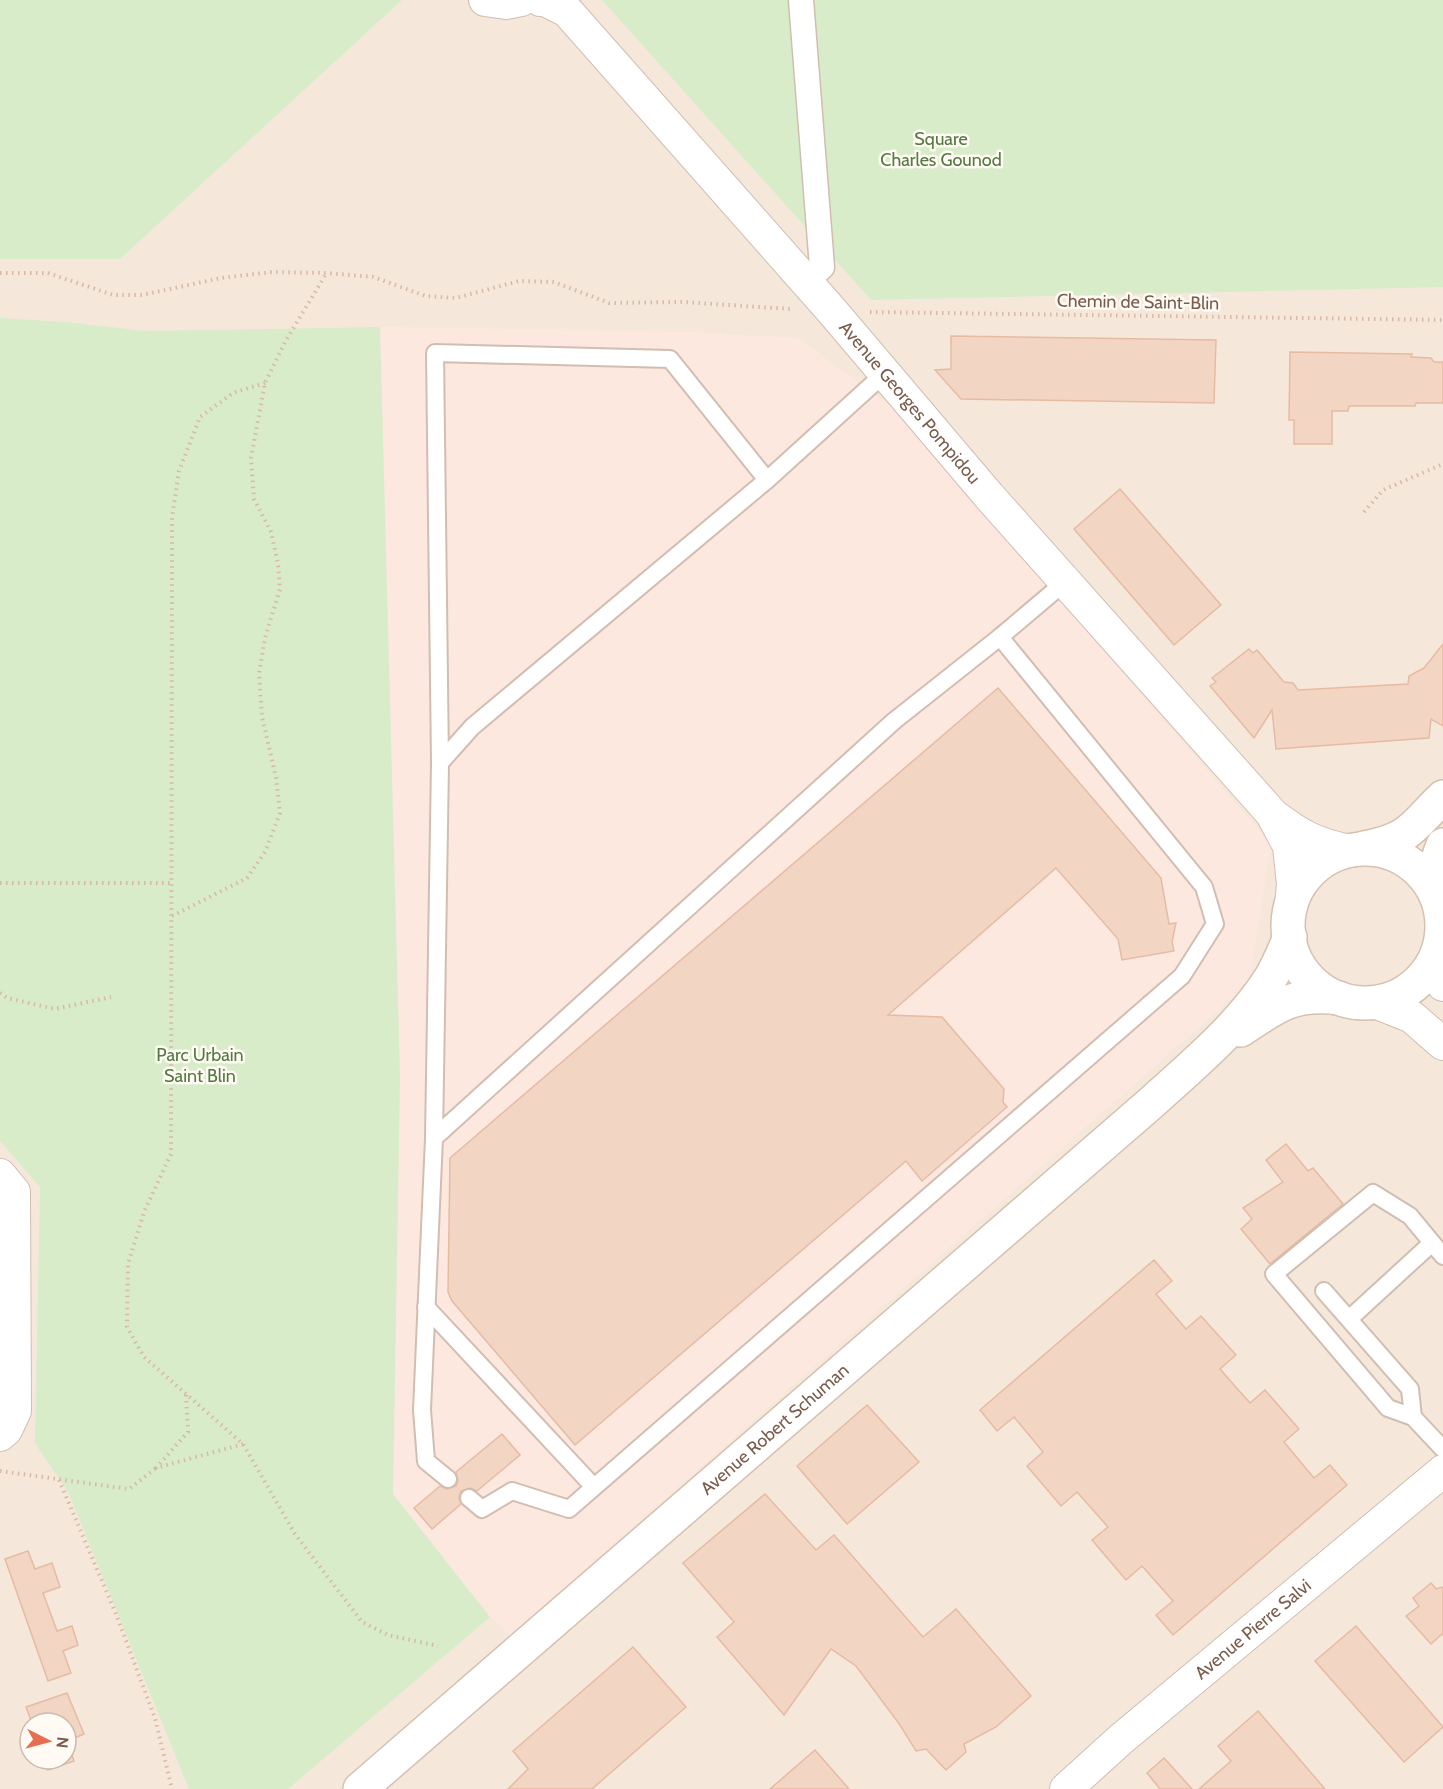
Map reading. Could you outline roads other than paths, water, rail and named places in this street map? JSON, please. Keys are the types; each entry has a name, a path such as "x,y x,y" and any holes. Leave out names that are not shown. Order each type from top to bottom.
{"main road":[{"path":"1440,970 1433,964 1418,982 1399,996 1377,1003 1354,1003 1332,996 1313,983 1299,965 1290,944 1290,921 1293,898 1304,878 1321,862 1341,852 1387,843 1408,833 1443,797"},
{"path":"1435,893 1435,873 1443,845"},
{"path":"1357,850 1387,851 1408,861 1425,877 1435,893 1443,919 1440,970"},
{"name":"Avenue Robert Schuman","path":"360,1789 1106,1143 1189,1068 1224,1035 1271,977 1290,921"},
{"name":"Avenue Robert Schuman","path":"1189,1068 1259,1018 1288,1001 1318,995 1339,998"}],"street":[{"path":"485,0 506,3 521,0"},
{"name":"Avenue Georges Pompidou","path":"540,0 545,0 567,11 832,311 989,496 1273,815 1289,846 1293,884 1290,921"},
{"path":"801,0 822,267 806,282"},
{"name":"Avenue Georges Pompidou","path":"1273,815 1309,839 1357,850"},
{"path":"1377,1003 1412,1017 1443,1044"},
{"path":"0,1175 14,1192 15,1411 6,1430 0,1435"},
{"name":"Avenue Pierre Salvi","path":"1066,1789 1120,1740 1443,1471"}],"lane":[{"path":"448,1479 426,1461 422,1410 434,1138 440,763 435,353 670,359 767,480"},
{"path":"440,763 471,727 767,480 885,373"},
{"path":"434,1138 886,728 1065,582"},
{"path":"469,1498 482,1509 512,1491 569,1509 1182,976 1215,924 1204,887 1000,637"},
{"path":"1349,1319 1438,1249 1410,1216 1373,1193 1274,1274 1388,1408 1413,1417 1443,1449"},
{"path":"1324,1291 1410,1389 1413,1417"},
{"path":"426,1307 594,1487"}],"park label":[{"name":"Square Charles Gounod","path":"941,149"},
{"name":"Parc Urbain Saint Blin","path":"200,1065"}]}
